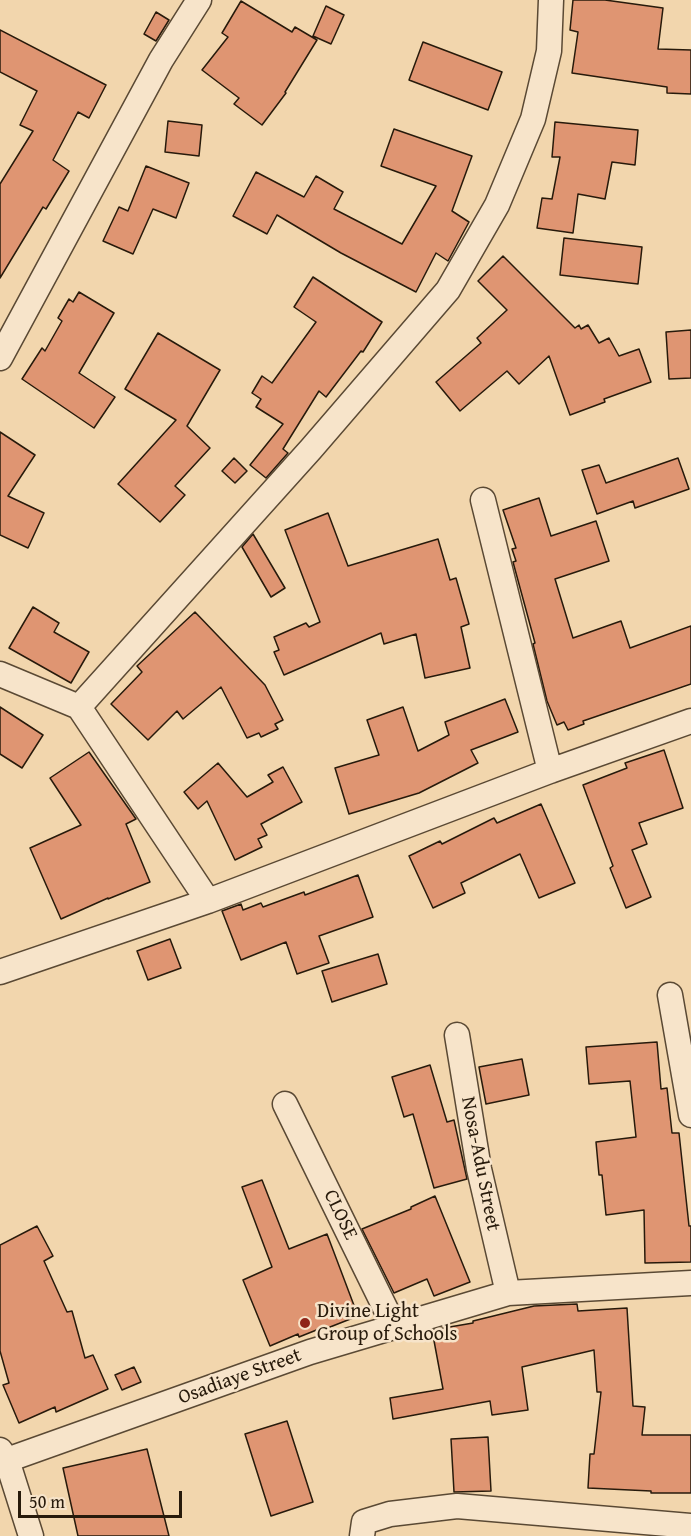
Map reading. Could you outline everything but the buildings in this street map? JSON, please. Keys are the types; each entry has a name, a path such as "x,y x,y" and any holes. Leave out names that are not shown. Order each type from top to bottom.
{"street":[{"path":"0,358 161,60 198,0"},
{"path":"80,707 311,449 448,290 497,205 533,119 549,51 551,0"},
{"path":"483,500 550,771"},
{"path":"0,674 80,707 208,901"},
{"path":"0,972 208,901 550,771 691,721"},
{"path":"670,995 691,1115"},
{"name":"Nosa-Adu Street","path":"457,1035 479,1169 508,1293"},
{"name":"CLOSE","path":"285,1104 394,1326"},
{"name":"Osadiaye Street","path":"4,1455 310,1352 508,1293 691,1283"},
{"path":"4,1455 31,1536"},
{"path":"362,1536 364,1522 390,1514 456,1506 691,1526"}],"place":[{"name":"Divine Light Group of Schools","path":"305,1323"}]}
